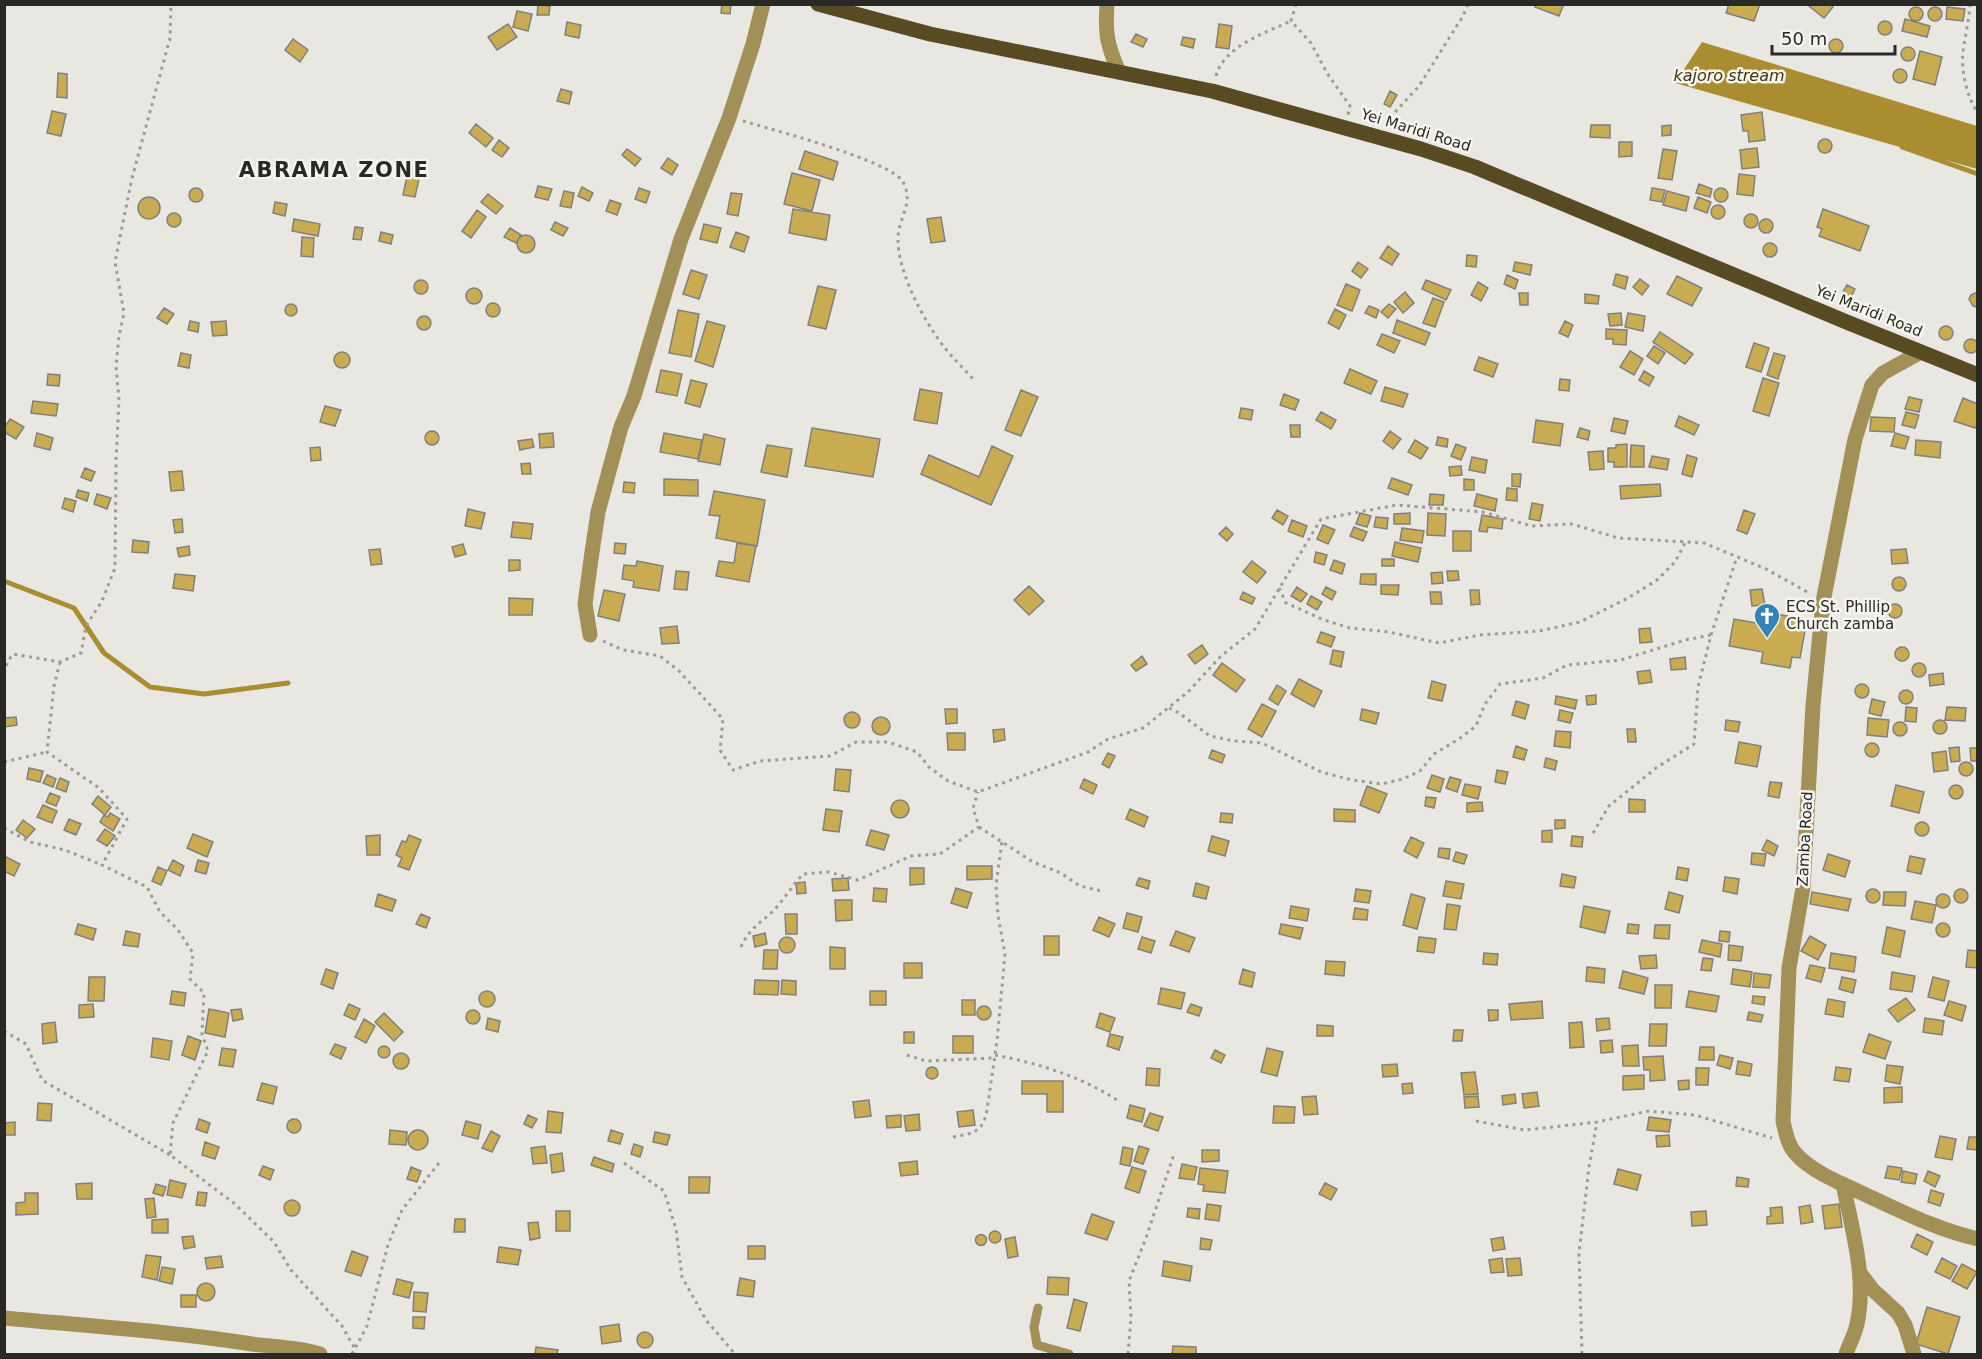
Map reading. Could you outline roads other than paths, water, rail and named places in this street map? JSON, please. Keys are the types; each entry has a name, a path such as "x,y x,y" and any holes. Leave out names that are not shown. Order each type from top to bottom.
{"main road":[{"name":"Yei Maridi Road","path":"818,4 930,34 1212,91 1378,137 1475,167 1977,375"}],"street":[{"path":"590,635 585,604 598,512 621,427 634,396 681,238 729,118 753,44 763,4"},
{"path":"1107,4 1106,32 1110,52 1119,72"},
{"name":"Zamba Road","path":"1843,1184 1798,1156 1788,1142 1783,1121 1789,968 1803,888 1813,705 1824,602 1855,439 1872,385 1883,373 1921,352"},
{"path":"1843,1184 1918,1220 1955,1234 1977,1239"},
{"path":"1843,1184 1860,1274 1857,1325 1846,1354"},
{"path":"1860,1274 1898,1313 1905,1325 1914,1354"},
{"path":"4,1318 220,1338 267,1346 303,1348 320,1354"}],"lane":[{"path":"1038,1308 1034,1327 1037,1345 1069,1354"}],"water":[{"name":"kajoro stream","path":"1702,42 1977,126 1977,169 1675,83"}],"waterway":[{"path":"1902,147 1978,174"},
{"path":"4,581 74,608 104,653 150,687 204,694 288,683"}],"place":[{"name":"ECS St. Phillip Church zamba","path":"1767,639"}],"district":[{"name":"ABRAMA ZONE","path":"334,170"}]}
